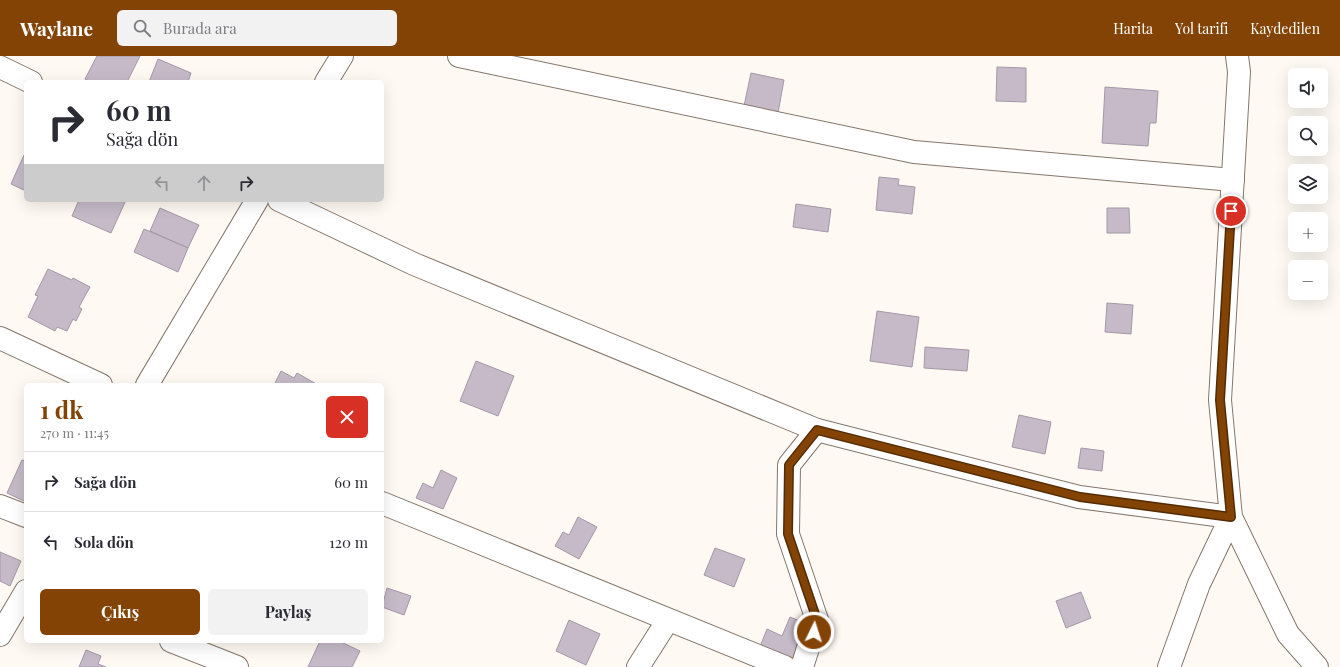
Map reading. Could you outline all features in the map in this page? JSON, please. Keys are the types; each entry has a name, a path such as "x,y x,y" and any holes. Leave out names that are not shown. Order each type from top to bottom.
{"street":[{"path":"327,80 342,56"},
{"path":"458,56 914,152 1233,180"},
{"path":"1237,56 1239,72 1220,400 1231,517 1288,634 1317,667"},
{"path":"0,67 27,80"},
{"path":"148,383 256,202"},
{"path":"283,202 414,264 817,430 1080,497 1231,517"},
{"path":"0,338 97,383"},
{"path":"802,667 817,620 788,534 789,465 817,430"},
{"path":"384,504 785,667"},
{"path":"0,506 24,515"},
{"path":"1169,667 1199,584 1231,517"},
{"path":"0,635 24,594"},
{"path":"638,667 668,620"},
{"path":"176,643 237,667"}],"building":[{"path":"97,56 140,56 128,80 85,79"},
{"path":"158,59 191,73 189,80 150,80"},
{"path":"997,67 1026,68 1026,102 996,101"},
{"path":"751,73 784,80 778,113 744,106"},
{"path":"1105,87 1158,91 1156,123 1150,123 1148,146 1102,143"},
{"path":"24,155 24,190 11,184"},
{"path":"879,177 899,179 898,185 915,187 912,214 876,210"},
{"path":"78,202 125,202 111,233 72,216"},
{"path":"796,204 831,209 828,232 793,227"},
{"path":"160,208 199,225 188,248 150,231"},
{"path":"1107,208 1129,208 1130,233 1107,233"},
{"path":"144,229 188,248 178,272 134,252"},
{"path":"48,269 72,280 73,278 90,287 79,307 82,309 76,321 73,319 67,331 57,327 55,331 28,317 38,296 35,295"},
{"path":"1107,303 1133,305 1131,334 1105,332"},
{"path":"877,311 919,317 912,367 870,361"},
{"path":"925,347 969,350 967,371 924,368"},
{"path":"476,361 514,376 498,416 460,401"},
{"path":"281,371 294,378 297,373 314,383 275,383"},
{"path":"1019,415 1051,422 1045,454 1012,447"},
{"path":"1081,448 1104,451 1102,471 1078,468"},
{"path":"22,460 24,460 24,501 7,493"},
{"path":"441,470 457,478 443,509 416,498 423,483 433,488"},
{"path":"578,517 597,527 579,559 555,546 563,532 569,535"},
{"path":"715,548 745,559 734,587 704,575"},
{"path":"0,552 21,561 10,586 0,581"},
{"path":"387,588 411,596 404,615 384,608 384,599"},
{"path":"1081,592 1091,618 1066,628 1056,601"},
{"path":"790,617 814,627 799,665 759,649 767,629 782,636"},
{"path":"569,620 600,634 586,665 556,651"},
{"path":"319,643 343,643 360,651 352,667 308,667"},
{"path":"86,650 101,656 98,664 106,667 79,667"}],"route":[{"path":"814,632 817,620 788,534 789,465 817,430 1080,497 1231,517 1220,400 1231,211"}]}
